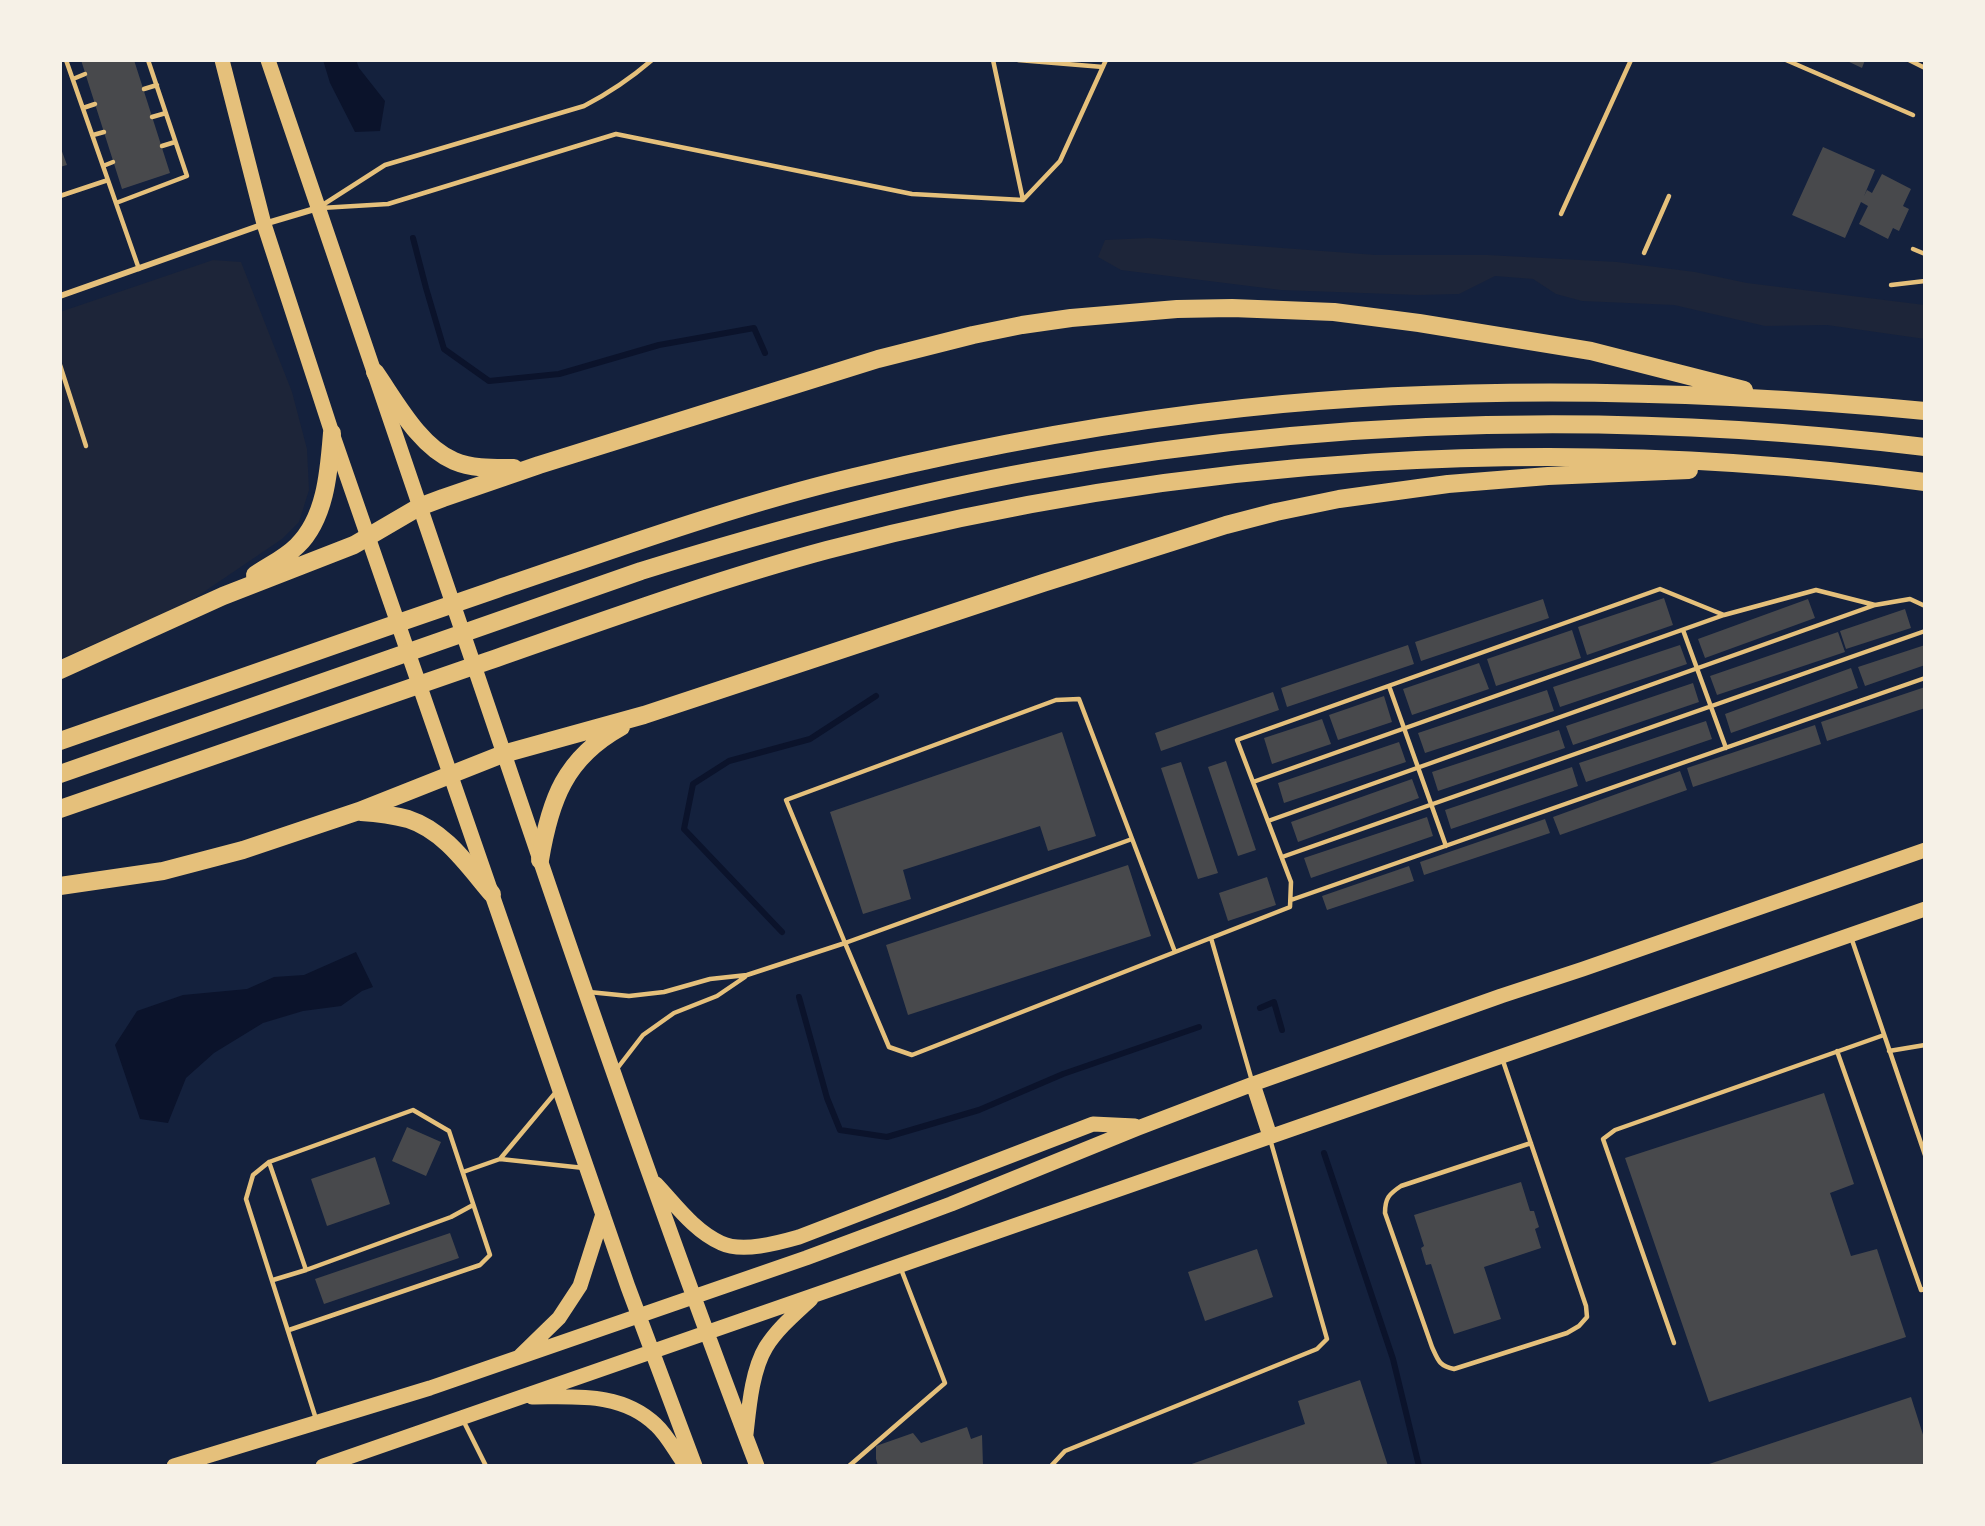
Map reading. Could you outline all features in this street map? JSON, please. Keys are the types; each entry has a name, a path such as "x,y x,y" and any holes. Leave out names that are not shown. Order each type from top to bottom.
{"highway":[{"path":"60,670 223,596 354,544 419,507 539,465 878,359 925,346 1022,325 1071,318 1177,309 1243,308 1324,312 1428,325 1591,351 1775,399"},
{"path":"375,372 416,431 453,460 467,465 490,468 539,465"},
{"path":"60,741 686,524 849,478 969,451 1140,422 1251,407 1390,397 1606,392 1775,399 1925,411"},
{"path":"60,774 630,575 718,547 864,508 1032,471 1211,444 1369,429 1453,425 1630,425 1742,429 1925,447"},
{"path":"223,596 297,546 305,536 321,502 332,433"},
{"path":"60,809 754,570 858,542 949,521 1074,497 1177,482 1362,464 1497,457 1657,458 1781,466 1925,482"},
{"path":"60,886 186,866 243,850 359,811 503,754 644,715 1032,586 1226,525 1276,512 1339,499 1448,484 1548,476 1781,466"},
{"path":"540,860 551,810 558,791 572,766 581,756 611,733 644,715"},
{"path":"359,811 389,815 423,826 445,841 492,894"}],"main road":[{"path":"222,60 264,224 332,433 651,1352 695,1466"},
{"path":"268,60 613,1073 705,1333 757,1466"},
{"path":"174,1466 430,1388 639,1317 929,1212 1141,1126 1253,1084 1925,850"},
{"path":"323,1466 1925,909"},
{"path":"1253,1084 1270,1136"},
{"path":"652,1180 693,1224 721,1243 742,1246 768,1245 799,1237 1094,1124 1141,1126"},
{"path":"518,1359 559,1317 580,1286 603,1214"},
{"path":"746,1437 751,1387 765,1348 785,1323 817,1294"},
{"path":"520,1398 590,1397 613,1400 631,1407 658,1426 686,1466"}],"street":[{"path":"60,296 264,224 319,208"}],"lane":[{"path":"116,203 186,176 148,60"},
{"path":"319,208 385,165 584,106 608,94 652,60"},
{"path":"993,60 1023,200"},
{"path":"1018,60 1103,67"},
{"path":"319,208 388,204 616,134 912,194 1023,200 1060,161 1106,60"},
{"path":"1562,214 1631,60"},
{"path":"1786,60 1913,115"},
{"path":"1909,60 1925,68"},
{"path":"60,66 67,62 139,269"},
{"path":"73,78 85,74"},
{"path":"144,89 157,85"},
{"path":"83,108 95,104"},
{"path":"152,117 166,113"},
{"path":"93,135 104,132"},
{"path":"162,146 175,142"},
{"path":"104,166 114,162"},
{"path":"60,196 108,180"},
{"path":"1644,253 1668,196"},
{"path":"1913,249 1925,254"},
{"path":"1892,285 1925,281"},
{"path":"60,365 87,446"},
{"path":"1175,952 1078,699 1056,700 786,800 889,1047 912,1055 1290,907 1291,882 1237,740 1660,589 1724,615"},
{"path":"1252,782 1724,615 1816,590 1875,605"},
{"path":"1268,821 1875,605 1910,599 1925,606"},
{"path":"1683,630 1726,748"},
{"path":"1282,857 1925,631"},
{"path":"1291,900 1925,678"},
{"path":"1389,686 1446,846"},
{"path":"585,991 629,996 664,992 710,979 747,975 845,943 1132,839"},
{"path":"1850,934 1925,1155"},
{"path":"1211,938 1253,1084"},
{"path":"613,1073 643,1035 674,1013 717,996 747,975"},
{"path":"1674,1343 1603,1139 1615,1130 1884,1035"},
{"path":"1889,1051 1925,1045"},
{"path":"1837,1052 1922,1290 1925,1289"},
{"path":"1501,1056 1531,1143 1586,1306 1587,1317 1579,1326 1567,1333 1454,1369 1444,1367 1438,1360 1428,1336 1385,1213 1385,1202 1389,1194 1401,1186 1531,1143"},
{"path":"500,1159 559,1089"},
{"path":"289,1330 480,1265 490,1255 449,1131 412,1110 269,1161 253,1175 246,1199 317,1422"},
{"path":"1051,1466 1065,1451 1317,1349 1327,1339 1270,1136"},
{"path":"463,1172 500,1159 587,1168"},
{"path":"269,1161 306,1270"},
{"path":"273,1280 452,1217 473,1205"},
{"path":"849,1466 945,1383 899,1265"},
{"path":"462,1418 486,1466"}],"shaded area":[{"path":"323,60 356,60 359,68 385,101 380,131 355,132 330,83"},
{"path":"1149,238 1376,255 1488,255 1617,262 1695,272 1747,283 1925,305 1925,339 1827,325 1765,326 1674,305 1582,301 1556,294 1533,279 1495,276 1459,294 1418,295 1281,290 1121,270 1098,257 1105,240"},
{"path":"213,260 241,262 292,392 307,449 309,490 299,522 282,539 189,602 60,659 60,312"},
{"path":"356,952 373,987 362,991 341,1006 303,1011 263,1023 214,1053 186,1078 168,1123 140,1119 115,1045 137,1011 183,995 247,989 274,977 304,975"}],"building":[{"path":"81,60 134,60 170,173 122,189"},
{"path":"1845,60 1865,60 1862,68"},
{"path":"60,146 67,165 60,167"},
{"path":"1823,147 1875,170 1864,196 1867,190 1872,193 1882,174 1911,189 1903,206 1909,209 1899,231 1893,228 1888,239 1859,224 1868,206 1861,202 1845,238 1792,215"},
{"path":"1664,598 1673,625 1587,655 1578,627"},
{"path":"1543,599 1549,618 1421,661 1415,642"},
{"path":"1808,599 1815,618 1705,658 1698,639"},
{"path":"1905,609 1911,628 1846,649 1840,631"},
{"path":"1572,630 1581,658 1496,686 1487,659"},
{"path":"1838,632 1845,652 1717,695 1710,676"},
{"path":"1408,645 1414,664 1287,707 1281,688"},
{"path":"1680,645 1687,664 1560,707 1553,687"},
{"path":"1925,645 1925,665 1865,686 1858,667"},
{"path":"1479,663 1489,689 1412,715 1403,689"},
{"path":"1851,668 1858,688 1731,733 1725,714"},
{"path":"1693,683 1699,702 1573,745 1566,726"},
{"path":"1925,687 1925,708 1827,741 1821,722"},
{"path":"1547,690 1554,711 1425,753 1418,733"},
{"path":"1273,692 1279,710 1161,751 1155,733"},
{"path":"1384,696 1392,722 1338,740 1329,715"},
{"path":"1322,719 1331,744 1272,764 1264,738"},
{"path":"1706,721 1712,739 1586,782 1579,763"},
{"path":"1815,725 1821,744 1693,787 1687,768"},
{"path":"1559,730 1565,748 1438,791 1432,772"},
{"path":"1062,732 1096,836 1048,851 1040,826 903,870 911,899 863,914 830,812"},
{"path":"1399,742 1406,762 1284,803 1278,783"},
{"path":"1226,761 1256,850 1238,856 1208,767"},
{"path":"1181,762 1218,873 1198,879 1161,768"},
{"path":"1572,767 1578,786 1451,829 1445,810"},
{"path":"1680,771 1687,790 1560,835 1553,817"},
{"path":"1412,779 1419,798 1298,842 1291,822"},
{"path":"1427,817 1433,836 1311,878 1304,858"},
{"path":"1545,819 1550,833 1424,875 1420,862"},
{"path":"1128,865 1151,936 908,1015 886,945"},
{"path":"1409,866 1414,881 1327,910 1322,896"},
{"path":"1267,877 1276,905 1228,921 1219,893"},
{"path":"1824,1093 1854,1184 1830,1193 1851,1256 1877,1249 1906,1337 1709,1402 1625,1158"},
{"path":"407,1127 441,1142 426,1176 392,1161"},
{"path":"375,1157 390,1204 327,1226 311,1179"},
{"path":"1521,1182 1530,1211 1534,1211 1539,1227 1535,1229 1541,1248 1484,1267 1501,1319 1454,1334 1431,1264 1426,1265 1421,1248 1424,1246 1414,1215"},
{"path":"450,1233 459,1258 324,1304 315,1279"},
{"path":"1257,1249 1273,1297 1205,1321 1188,1272"},
{"path":"1360,1380 1388,1466 1186,1466 1305,1424 1298,1401"},
{"path":"1911,1397 1925,1441 1925,1466 1703,1466"},
{"path":"967,1427 971,1439 982,1435 983,1466 878,1466 876,1446 913,1433 921,1443"}],"waterway":[{"path":"413,238 444,349 489,381 559,374 659,345 754,328 765,353"},
{"path":"782,932 684,829 693,784 729,761 810,739 876,696"},
{"path":"799,997 827,1098 840,1130 887,1137 979,1110 1063,1074 1199,1027"},
{"path":"1260,1008 1274,1002 1282,1030"},
{"path":"1324,1153 1393,1359 1419,1466"}]}
